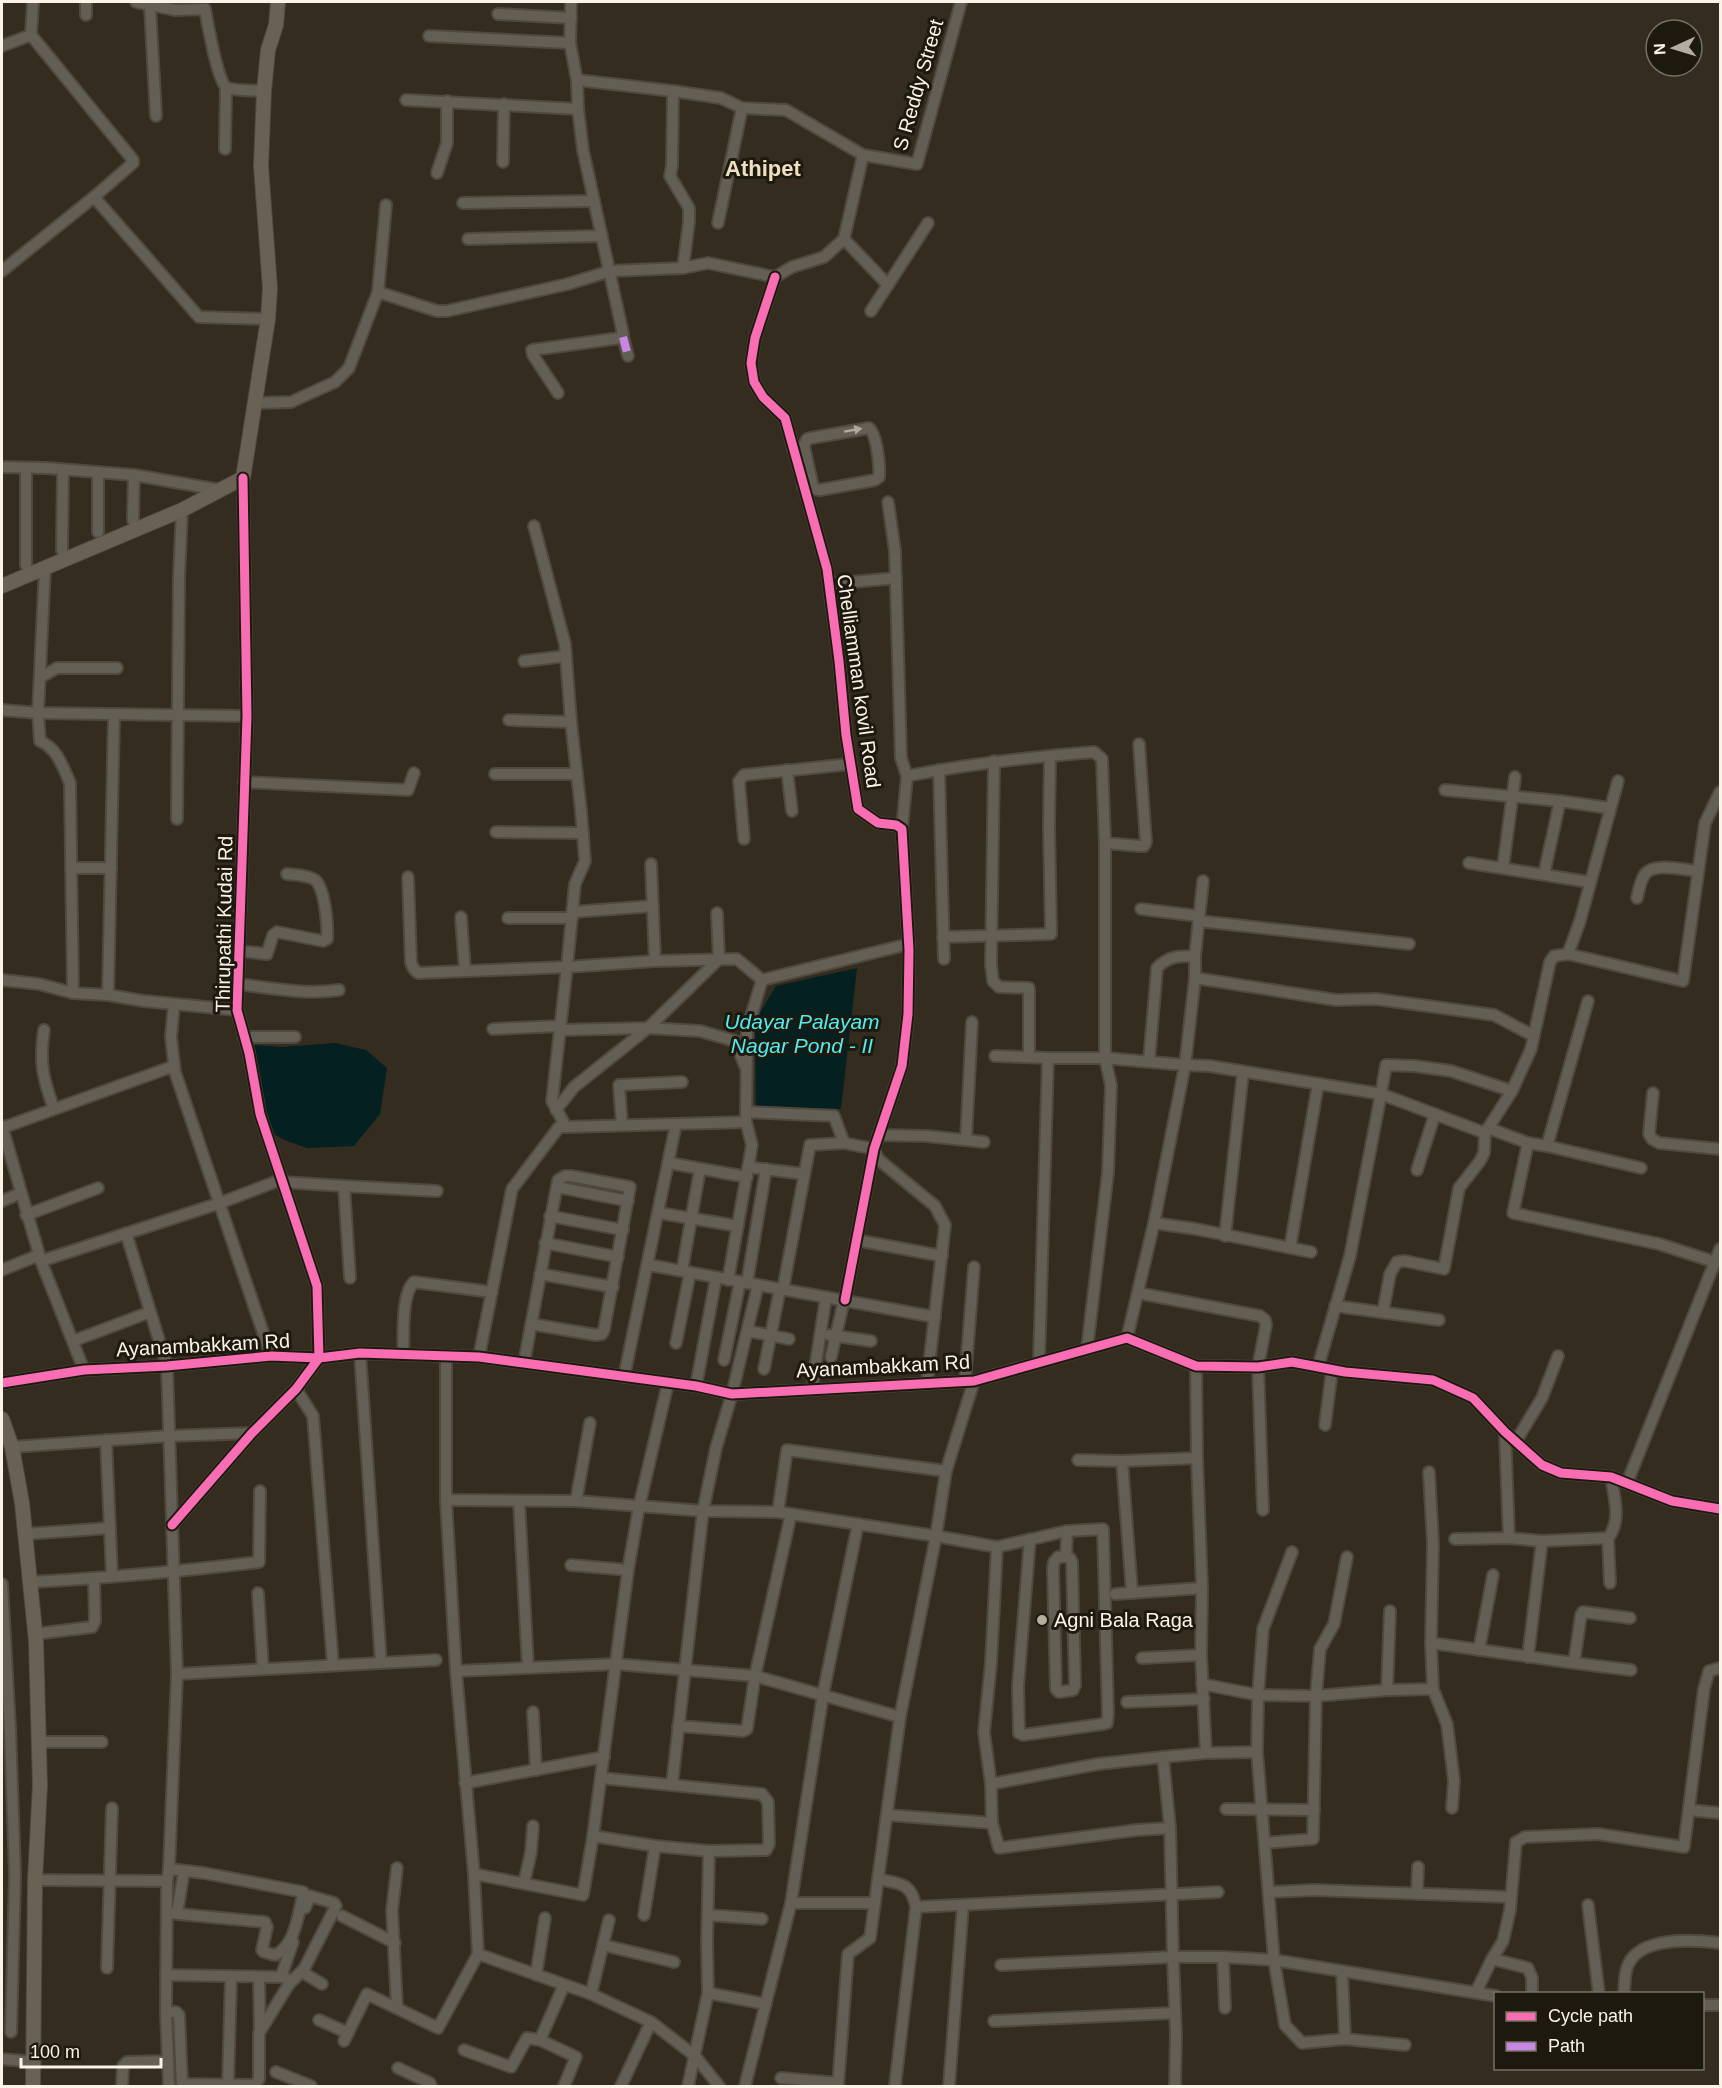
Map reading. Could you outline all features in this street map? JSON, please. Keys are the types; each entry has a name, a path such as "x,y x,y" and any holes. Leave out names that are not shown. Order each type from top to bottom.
{"main road":[{"path":"2,586 182,510 243,478 268,319 270,288 261,166 268,50 276,25 278,2"},
{"path":"2,1419 12,1447 22,1503 35,1634 40,1785 35,1880 33,2086"}],"street":[{"path":"2,271 133,163 133,160 31,35 33,2"},
{"path":"86,2 86,15"},
{"path":"136,2 175,10 204,5 216,63 226,87 225,149"},
{"path":"571,2 570,43 577,80 583,150 628,356"},
{"name":"S Reddy Street","path":"864,155 917,164 961,2"},
{"path":"150,6 156,116"},
{"path":"498,14 571,18"},
{"path":"2,46 31,35"},
{"path":"429,36 570,43"},
{"path":"378,292 437,311 447,311 568,284 610,271 683,268 708,263 775,277 792,267 824,257 844,239 864,155 786,110 742,108 721,98 577,80"},
{"path":"226,87 264,91"},
{"path":"673,91 670,176 689,208 683,268"},
{"path":"406,100 578,109"},
{"path":"437,173 447,143 447,101"},
{"path":"503,162 504,104"},
{"path":"718,223 742,108"},
{"path":"94,197 199,317 268,319"},
{"path":"463,203 594,201"},
{"path":"255,403 291,402 335,382 349,368 378,292 386,205"},
{"path":"871,311 928,223"},
{"path":"468,239 602,236"},
{"path":"844,239 888,285"},
{"name":"Chelliamman kovil Road","path":"775,277 755,338 751,363 754,382 763,397 785,418 799,448 830,584 858,809 878,823 896,825 902,829"},
{"path":"558,393 532,350 623,337"},
{"path":"799,448 811,438 865,428 871,429 874,434 879,477 875,480 820,490 808,486"},
{"path":"2,467 98,472 220,490"},
{"path":"26,468 26,565"},
{"path":"62,550 63,470"},
{"path":"98,472 98,532"},
{"path":"133,520 134,476"},
{"name":"Thirupathi Kudai Rd","path":"243,478 247,716 237,1010 260,1114 317,1286 319,1358"},
{"path":"831,1357 845,1300 874,1149 902,1065 908,1014 909,944 902,829 906,776 901,758 895,551 888,502"},
{"path":"177,819 178,577 182,510"},
{"path":"534,526 565,644 585,861 575,884 552,1101 566,1127"},
{"path":"45,567 38,713 40,741 48,744 57,755 70,783 73,993"},
{"path":"830,584 896,578"},
{"path":"524,661 566,656"},
{"path":"40,677 57,668 117,668"},
{"path":"2,710 38,713 247,716"},
{"path":"108,995 114,714"},
{"path":"508,720 571,722"},
{"path":"1105,843 1144,846 1146,842 1140,744"},
{"path":"906,776 994,762 1094,752 1102,759 1105,843 1105,1058 1111,1085 1108,1172 1087,1349"},
{"path":"943,937 1051,934 1050,756"},
{"path":"994,762 991,965 993,981 999,987 1029,988 1029,1056"},
{"path":"744,839 739,781 741,777 851,764"},
{"path":"787,770 792,811"},
{"path":"939,770 944,959"},
{"path":"244,782 408,790 414,773"},
{"path":"495,774 577,774"},
{"path":"1503,867 1515,777"},
{"path":"1568,954 1580,921 1618,781"},
{"path":"1445,790 1610,808"},
{"path":"1383,1312 1390,1274 1397,1262 1405,1261 1444,1269 1459,1188 1480,1161 1484,1153 1487,1131 1512,1091 1531,1049 1550,962 1554,956 1568,954 1683,981 1705,823 1720,792"},
{"path":"1544,874 1560,801"},
{"path":"496,832 583,833"},
{"path":"1469,863 1589,882"},
{"path":"651,864 655,962"},
{"path":"71,868 111,868"},
{"path":"1637,898 1645,875 1651,869 1698,871"},
{"path":"239,951 267,954 273,935 277,932 323,941 327,939 322,891 316,881 310,877 287,874"},
{"path":"408,877 411,963 414,969 423,973 737,959 762,980"},
{"path":"1203,881 1185,1065 1154,1223 1127,1338 1196,1366 1258,1366 1292,1362 1332,1370 1432,1380 1473,1398 1505,1432 1542,1465 1561,1473 1611,1477 1672,1501 1720,1509"},
{"path":"508,918 572,915 653,906"},
{"path":"1141,909 1409,944"},
{"path":"556,1110 574,1087 648,1028 718,959 717,913"},
{"path":"461,917 465,971"},
{"path":"762,980 909,944"},
{"path":"1149,1061 1157,968 1165,960 1195,956"},
{"path":"1195,978 1336,1000 1376,999 1494,1015 1534,1036"},
{"path":"2,980 39,984 73,993 237,1010"},
{"path":"728,1280 752,1145 746,1117 747,1030 762,980"},
{"path":"238,984 309,992 339,990"},
{"path":"1547,1146 1588,1001"},
{"path":"174,1004 171,1037 174,1066 271,1356"},
{"path":"966,1140 972,1022"},
{"path":"493,1029 648,1028 700,1031 735,1041 747,1071"},
{"path":"44,1030 41,1050 42,1075 54,1110"},
{"path":"244,1037 295,1036"},
{"path":"995,1056 1105,1058 1210,1066 1381,1094 1435,1114 1528,1143 1641,1168"},
{"path":"1039,1362 1048,1058"},
{"path":"1318,1367 1350,1256 1386,1065 1451,1071 1512,1091"},
{"path":"84,1370 40,1258 2,1131 174,1066"},
{"path":"1226,1236 1243,1072"},
{"path":"622,1125 619,1085 682,1082"},
{"path":"1290,1248 1318,1084"},
{"path":"1653,1093 1649,1134 1652,1139 1659,1143 1720,1149"},
{"path":"1417,1170 1435,1114"},
{"path":"479,1357 512,1190 559,1127 676,1124 746,1117 834,1116 844,1143"},
{"path":"624,1377 649,1265 676,1124"},
{"path":"878,1135 926,1136 984,1142"},
{"path":"764,1368 810,1144 844,1143 874,1149"},
{"path":"1528,1143 1513,1214 1659,1244 1715,1262"},
{"path":"874,1149 878,1160 935,1206 945,1225 927,1383"},
{"path":"669,1163 700,1169 747,1172 766,1169 804,1174"},
{"path":"676,1344 700,1169"},
{"path":"724,1360 748,1283 766,1169"},
{"path":"524,1363 550,1216 558,1180 565,1176 630,1186 608,1319 602,1334 596,1335 531,1324"},
{"path":"2,1270 126,1233 281,1181 437,1191"},
{"path":"344,1186 350,1278"},
{"path":"26,1215 98,1188"},
{"path":"2,1201 21,1193"},
{"path":"659,1213 738,1226"},
{"path":"550,1216 623,1230"},
{"path":"1154,1223 1311,1252"},
{"path":"126,1233 167,1366 177,1674 167,1881 172,1913"},
{"path":"856,1240 942,1256"},
{"path":"545,1244 618,1257"},
{"path":"1627,1483 1720,1249"},
{"path":"649,1265 935,1317"},
{"path":"782,2078 838,2084 848,1954 870,1938 900,1717 936,1536 946,1471 970,1381 974,1267"},
{"path":"540,1274 613,1287"},
{"path":"696,1386 716,1278"},
{"path":"403,1353 406,1302 410,1286 414,1282 492,1292"},
{"path":"672,1785 703,1511 716,1448 748,1331 748,1283"},
{"path":"1138,1293 1260,1317 1264,1320 1266,1326 1258,1366 1263,1510"},
{"path":"812,1388 826,1297"},
{"path":"1335,1306 1439,1320"},
{"path":"73,1341 150,1312"},
{"path":"748,1331 789,1339"},
{"path":"819,1334 871,1341"},
{"name":"Ayanambakkam Rd","path":"2,1383 84,1370 167,1366 271,1356 319,1358 360,1353 403,1353 479,1357 696,1386 732,1394 970,1381 1127,1338"},
{"path":"360,1353 381,1663"},
{"path":"319,2020 346,2037 367,1994 438,2028 478,1954 474,1874 456,1671 446,1500 446,1356"},
{"path":"1515,1441 1542,1398 1558,1356"},
{"path":"172,1525 252,1433 296,1389 319,1358"},
{"path":"1196,1366 1202,1588 1201,1655 1206,1753"},
{"path":"1325,1425 1332,1370"},
{"path":"474,1874 583,1895 604,1757 628,1570 639,1507 668,1383"},
{"path":"296,1389 314,1416 333,1665"},
{"path":"576,1501 590,1424"},
{"path":"1505,1432 1509,1539"},
{"path":"12,1447 169,1436 252,1433"},
{"path":"106,1440 112,1576"},
{"path":"778,1512 787,1450 946,1471"},
{"path":"1078,1460 1197,1458"},
{"path":"1122,1461 1132,1593"},
{"path":"1429,1472 1433,1544 1431,1643 1433,1689 1447,1724 1454,1780 1452,1808"},
{"path":"1610,1583 1608,1538 1613,1532 1617,1518 1611,1477"},
{"path":"31,1582 94,1579 259,1562 260,1491"},
{"path":"446,1500 576,1501 703,1511 778,1512 997,1547 1029,1539 1067,1531 1103,1529 1107,1723 1023,1735 1018,1733 1018,1686 1029,1539"},
{"path":"519,1501 528,1667"},
{"path":"678,1726 745,1731 747,1729 755,1676 791,1514"},
{"path":"744,2086 791,1902 823,1694 858,1524"},
{"path":"26,1534 110,1528"},
{"path":"1066,1557 1067,1531"},
{"path":"1455,1539 1542,1541 1608,1538"},
{"path":"1528,1657 1542,1541"},
{"path":"997,1547 991,1663 984,1732 991,1784 992,1823 999,1848 1137,1830 1170,1828"},
{"path":"1292,1552 1263,1629 1257,1752 1274,1960 1285,2025 1302,2043 1345,2039 1405,2045"},
{"path":"1058,1557 1066,1557 1071,1558 1072,1562 1075,1684 1073,1690 1059,1692 1056,1689 1053,1568 1058,1557"},
{"path":"1265,1842 1313,1839 1316,1696 1320,1649 1334,1624 1347,1557"},
{"path":"571,1565 628,1570"},
{"path":"1479,1650 1493,1575"},
{"path":"35,1634 87,1629 94,1625 94,1579"},
{"path":"2,1584 15,1875 11,2032"},
{"path":"1115,1594 1202,1588"},
{"path":"258,1593 263,1669"},
{"path":"1388,1690 1390,1611"},
{"path":"1574,1663 1583,1612 1630,1618"},
{"path":"1431,1643 1631,1670"},
{"path":"1142,1658 1201,1655"},
{"path":"177,1674 436,1659"},
{"path":"456,1671 616,1664 755,1676 900,1717"},
{"path":"1476,1992 1503,1941 1510,1910 1516,1842 1525,1836 1598,1834 1684,1847 1704,1689 1709,1671 1720,1668"},
{"path":"1202,1684 1258,1695 1316,1696 1433,1689"},
{"path":"1127,1702 1203,1699"},
{"path":"533,1712 536,1770"},
{"path":"40,1742 102,1742"},
{"path":"991,1784 1098,1764 1206,1753 1257,1752"},
{"path":"465,1783 604,1757"},
{"path":"1163,1757 1170,1828 1175,2086"},
{"path":"593,1836 656,1846 709,1851 766,1850 769,1844 768,1802 762,1794 601,1778"},
{"path":"107,1968 112,1808"},
{"path":"1226,1809 1314,1810"},
{"path":"1689,1810 1720,1814"},
{"path":"888,1815 992,1823"},
{"path":"524,1883 531,1852 533,1826"},
{"path":"644,1915 656,1846"},
{"path":"687,2086 708,1993 709,1851"},
{"path":"1417,1894 1418,1867"},
{"path":"397,1868 392,1910 397,2008"},
{"path":"169,1869 204,1873 303,1892 292,1938 281,1952 275,1955 262,1950 267,1927 264,1922 172,1913"},
{"path":"169,2086 171,2012 166,1975 172,1913 184,1871"},
{"path":"878,1879 906,1886 913,1893 916,1907 895,2086"},
{"path":"35,1880 167,1881"},
{"path":"1270,1892 1314,1890 1510,1897"},
{"path":"916,1907 1218,1892"},
{"path":"166,1975 259,1977 285,1980 302,1972 336,1906 334,1903 309,1897 285,1980 260,2031"},
{"path":"791,1902 875,1903"},
{"path":"949,2086 963,1905"},
{"path":"1588,1905 1599,1992"},
{"path":"708,1915 762,1919"},
{"path":"342,1916 395,1943"},
{"path":"536,1976 545,1918"},
{"path":"591,1994 609,1920"},
{"path":"1624,1992 1624,1977 1628,1966 1632,1958 1640,1952 1664,1942 1720,1943"},
{"path":"603,1945 674,1962"},
{"path":"478,1954 591,1994 651,2022 695,2056 719,2086"},
{"path":"1223,1957 1225,2008"},
{"path":"1001,1965 1223,1957 1274,1960 1494,1996"},
{"path":"1492,1959 1528,1968 1532,1978 1532,1992"},
{"path":"1342,1971 1345,2039"},
{"path":"302,1972 322,1984"},
{"path":"228,2084 231,1977"},
{"path":"171,2012 179,2015 182,2084 255,2085 258,2082 260,2031 259,1977"},
{"path":"540,2040 564,1985"},
{"path":"708,1993 766,2004"},
{"path":"1704,2005 1720,2005"},
{"path":"994,2021 1174,2013"},
{"path":"621,2086 651,2022"},
{"path":"464,2050 511,2067 527,2038 540,2040 576,2057 564,2086"},
{"path":"2,2059 35,2062"},
{"path":"122,2086 123,2066 127,2062 168,2061"},
{"path":"398,2068 430,2082 431,2086"},
{"path":"276,2072 311,2086"}],"water":[{"name":"Udayar Palayam Nagar Pond - II","path":"857,968 841,1109 756,1106 755,1027 761,1011 776,986"},
{"path":"335,1043 366,1050 387,1068 380,1114 354,1146 307,1148 271,1133 261,1102 253,1045 282,1047"}],"marked path":[{"path":"623,337 628,356"}],"cycle path":[{"path":"775,277 755,338 751,363 754,382 763,397 785,418 827,569 846,735 858,809 878,823 896,825 902,829 909,950 908,1014 902,1066 874,1149 845,1300"},
{"path":"172,1525 252,1433 296,1389 319,1358 317,1286 260,1114 249,1053 237,1010 247,716 243,478"},
{"path":"2,1383 84,1370 167,1366 271,1356 319,1358 360,1353 479,1357 696,1386 732,1394 974,1381 1127,1338 1196,1366 1258,1367 1292,1362 1345,1372 1433,1380 1473,1398 1505,1432 1542,1465 1561,1473 1611,1477 1672,1501 1720,1509"}],"place":[{"name":"Agni Bala Raga","path":"1042,1620"}],"district":[{"name":"Athipet","path":"763,168"}]}
